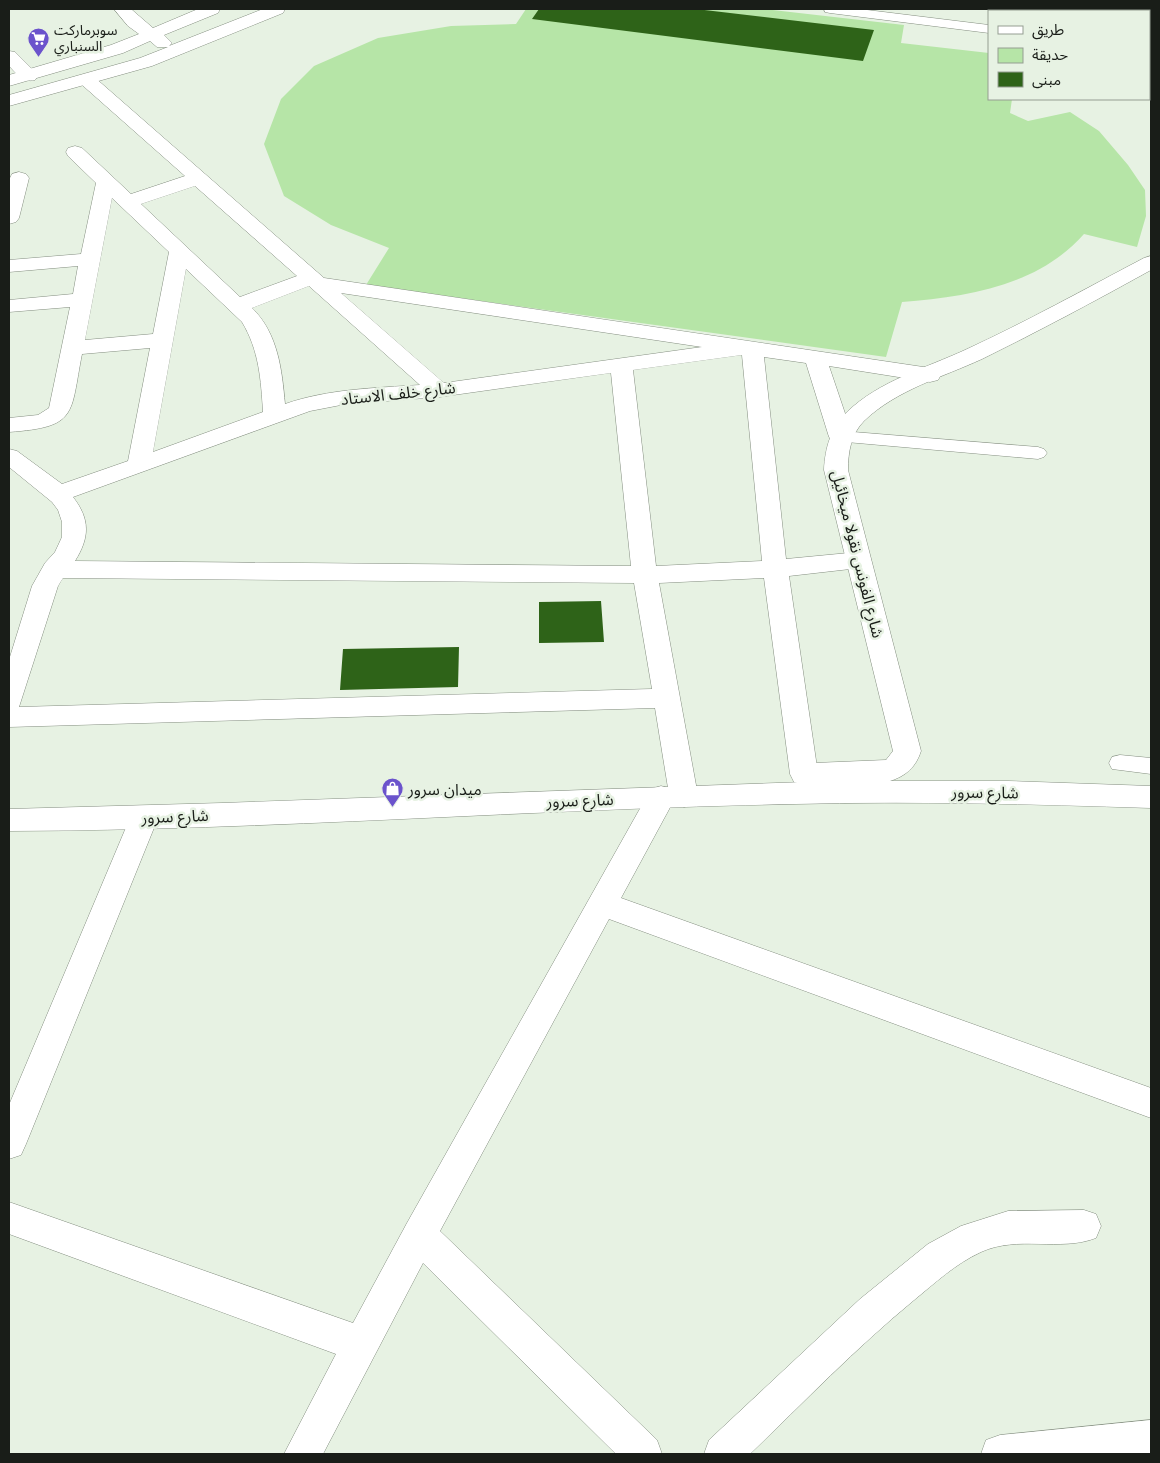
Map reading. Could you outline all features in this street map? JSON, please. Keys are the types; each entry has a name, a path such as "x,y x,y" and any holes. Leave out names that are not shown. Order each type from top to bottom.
{"street":[{"path":"122,9 134,22 151,35 179,50"},
{"path":"174,9 192,16 218,34"},
{"path":"9,81 116,49 212,9"},
{"path":"9,100 87,80 146,62 276,9"},
{"path":"9,56 28,76"},
{"path":"87,80 439,390"},
{"path":"75,152 250,318 266,346 274,414"},
{"path":"9,218 20,178"},
{"path":"128,202 198,178"},
{"path":"9,425 40,422 51,419 58,414 106,182"},
{"path":"140,464 180,251"},
{"path":"9,266 90,259"},
{"name":"شارع الفونس نقولا ميخائيل","path":"734,794 779,777 804,774 856,781 891,770 900,766 906,759 907,751 836,470 836,455 841,437 856,416 869,406 1058,313 1151,262"},
{"path":"238,306 315,280 930,375"},
{"path":"9,306 82,300"},
{"path":"72,348 163,340"},
{"path":"752,347 775,569 804,774"},
{"name":"شارع خلف الاستاد","path":"58,494 305,404 346,397 439,390 752,347"},
{"path":"815,357 841,437"},
{"path":"303,1454 360,1344 601,903 673,796 667,698 645,575 621,364"},
{"path":"9,456 58,494 69,506 74,521 74,537 67,554 54,569 45,586 9,702"},
{"path":"54,569 645,575 775,569 859,560"},
{"path":"9,717 667,698"},
{"name":"شارع سرور","path":"9,820 144,818 734,794 856,781 987,792 1151,797"},
{"path":"9,1144 144,818"},
{"path":"601,903 1151,1104"},
{"path":"9,1218 360,1344"},
{"path":"723,1454 873,1310 940,1256 973,1238 1008,1227 1084,1226"},
{"path":"419,1235 643,1454"},
{"path":"1000,1454 1151,1439"}],"lane":[{"path":"830,9 988,29"},
{"path":"841,437 1038,453"},
{"path":"1120,763 1151,766"}],"green space":[{"path":"526,9 764,9 904,25 901,43 988,53 988,100 1012,100 1010,113 1028,121 1070,112 1099,131 1128,165 1145,190 1146,216 1137,247 1084,234 1066,252 1045,266 1000,286 951,297 902,302 886,357 366,285 389,248 331,225 284,196 264,144 281,99 314,66 378,38 451,26 516,24"}],"building":[{"path":"539,9 696,9 874,30 863,61 532,19"},
{"path":"601,601 604,642 539,643 539,602"},
{"path":"459,647 458,687 340,690 343,649"}],"place":[{"name":"سوبرماركت السنباري","path":"38,57"},
{"name":"ميدان سرور","path":"392,808"}]}
